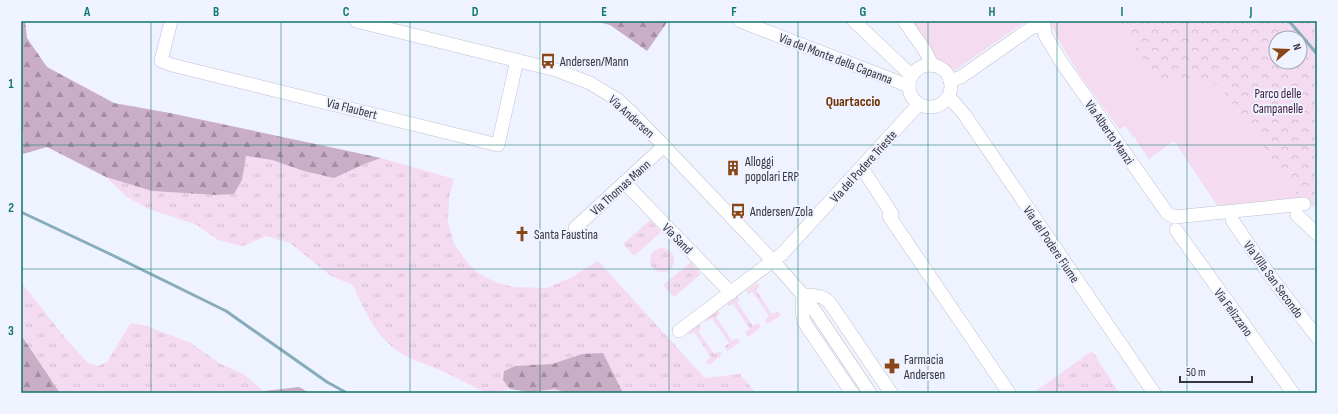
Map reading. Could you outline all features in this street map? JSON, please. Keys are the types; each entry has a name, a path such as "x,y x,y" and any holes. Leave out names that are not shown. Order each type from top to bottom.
{"street":[{"name":"Via Flaubert","path":"171,21 161,61 172,65 498,145 517,60"},
{"name":"Via Andersen","path":"356,21 566,73 600,88 625,106 803,295 870,393"},
{"name":"Via del Monte della Capanna","path":"740,21 911,81"},
{"path":"854,21 911,81"},
{"path":"904,21 928,56 933,66"},
{"name":"Via Alberto Manzi","path":"950,81 961,77 1031,28 1044,24 1045,35 1060,60 1167,213 1174,217 1304,204"},
{"path":"924,66 933,66 944,71 950,81 951,88 949,97 943,102 935,106 926,107 919,104 912,96 911,81 915,72 924,66"},
{"name":"Via del Podere Fiume","path":"949,97 964,114 1154,393"},
{"name":"Via del Podere Trieste","path":"679,331 782,254 919,104"},
{"name":"Via Thomas Mann","path":"575,228 664,146"},
{"path":"864,171 892,214 889,216 1009,393"},
{"name":"Via Sand","path":"625,182 731,293"},
{"path":"1297,215 1317,234"},
{"name":"Via Villa San Secondo","path":"1232,220 1273,280 1317,337"},
{"name":"Via Felizzano","path":"1176,230 1293,393"},
{"path":"852,393 804,322 802,311 803,295 819,296 830,303 891,393"}],"green space":[{"path":"21,21 25,21 27,38 47,67 114,103 170,113 381,158 334,178 304,171 272,160 246,156 242,180 234,194 215,195 152,191 106,177 47,147 23,154 23,135 21,125"},
{"path":"594,21 668,21 647,51 610,25"},
{"path":"909,21 1026,21 953,72 939,62"},
{"path":"1046,21 1115,21 1156,77 1167,81 1219,85 1306,207 1219,208 1174,141 1149,159 1135,139 1137,138 1133,138 1126,126 1119,129 1082,78 1057,38 1054,30"},
{"name":"Parco delle Campanelle","path":"1114,21 1317,21 1317,206 1306,207 1219,85 1167,81 1155,77"},
{"path":"246,156 272,160 304,171 362,165 381,158 454,179 449,197 448,222 454,244 466,261 478,273 495,282 513,287 547,288 570,278 598,261 705,378 740,374 756,393 623,393 602,353 582,354 552,364 515,366 503,380 510,389 487,393 440,370 400,353 381,336 365,311 353,285 331,276 290,243 266,236 243,246 218,240 197,225 149,209 127,197 106,177 152,191 215,195 242,180"},
{"path":"650,220 661,232 634,256 623,244"},
{"path":"662,248 667,249 673,255 673,265 667,271 662,272 657,271 651,265 650,260 651,255 657,249"},
{"path":"691,262 701,274 674,297 663,285"},
{"path":"21,282 66,339 88,363 98,366 107,362 131,323 147,326 191,343 219,363 243,374 264,391 264,393 60,393 21,335"},
{"path":"757,283 760,287 756,290 772,314 778,311 781,315 767,324 765,320 769,316 752,291 748,294 746,291"},
{"path":"737,296 740,300 737,302 753,326 758,323 761,327 748,337 745,332 750,329 733,304 729,306 727,303"},
{"path":"717,310 720,314 716,317 732,341 737,338 740,342 727,351 724,347 729,343 712,318 708,321 706,318"},
{"path":"698,324 701,328 698,331 714,354 719,351 722,355 709,365 706,361 711,357 694,332 690,334 687,331"},
{"path":"21,335 60,393 21,393"},
{"path":"1092,351 1119,393 1033,393"},
{"path":"603,353 623,393 567,393 555,389 529,392 510,389 503,380 504,371 515,366 552,364 582,354"},
{"path":"299,387 310,393 264,393 264,391"},
{"path":"556,389 567,393 529,392"}],"waterway":[{"path":"1289,21 1317,54"},
{"path":"21,212 226,311 327,382 347,393"}],"place":[{"name":"Andersen/Mann","path":"548,61"},
{"name":"Alloggi popolari ERP","path":"733,168"},
{"name":"Andersen/Zola","path":"738,211"},
{"name":"Santa Faustina","path":"522,234"},
{"name":"Farmacia Andersen","path":"892,366"}],"district":[{"name":"Quartaccio","path":"853,101"}]}
